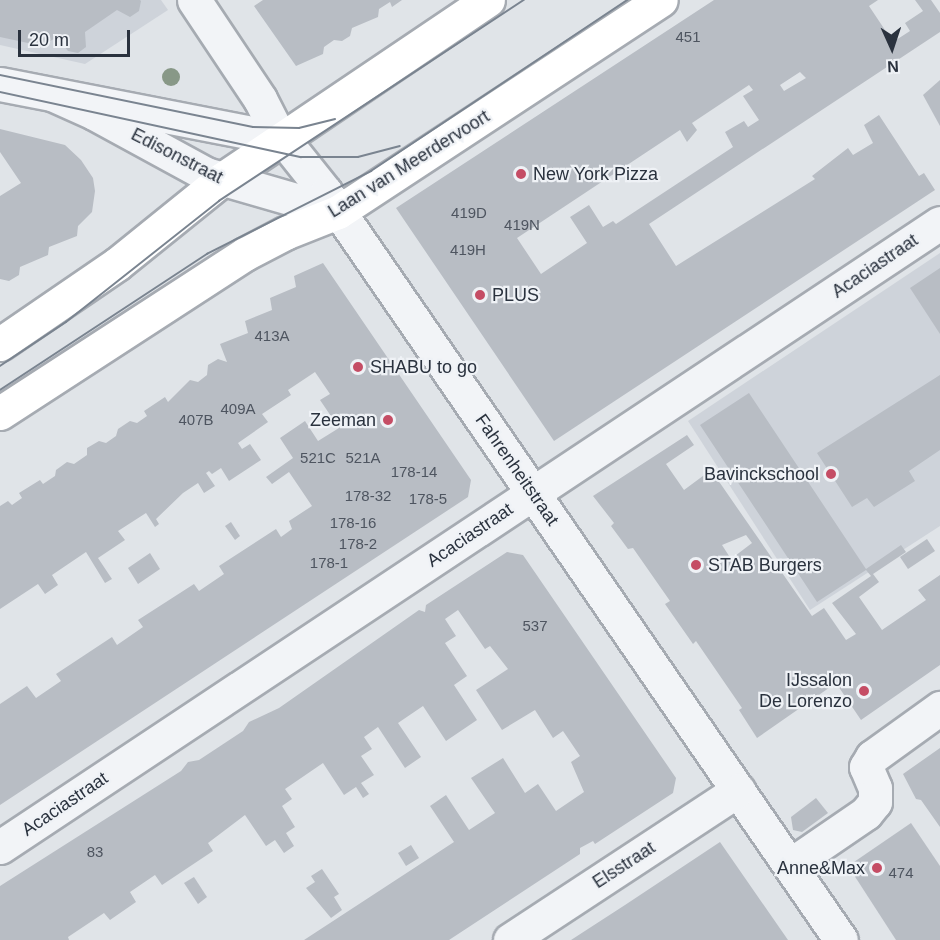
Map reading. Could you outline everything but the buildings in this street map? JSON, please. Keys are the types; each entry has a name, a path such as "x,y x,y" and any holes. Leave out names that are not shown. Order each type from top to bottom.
{"street":[{"name":"Fahrenheitstraat","path":"194,0 284,139 534,493 842,940"},
{"path":"0,344 117,264 221,180 488,0"},
{"name":"Laan van Meerdervoort","path":"0,413 245,254 285,233 338,213 661,0"},
{"name":"Edisonstraat","path":"0,84 284,139"},
{"name":"Edisonstraat","path":"54,95 221,180 338,213"},
{"name":"Acaciastraat","path":"0,847 940,223"},
{"path":"790,865 866,813 874,802 875,788 866,767 872,757 940,708"},
{"name":"Elsstraat","path":"510,940 738,790"}],"shaded area":[{"path":"0,0 161,0 168,10 85,64 0,45"},
{"name":"Bavinckschool","path":"940,253 940,526 810,610 688,421"}],"tram line":[{"path":"0,366 66,322 219,201 524,0"},
{"path":"0,390 207,254 371,171 627,0"},
{"path":"0,75 253,127 299,128 335,119"},
{"path":"0,92 301,157 358,157 400,146"}],"place":[{"name":"New York Pizza","path":"521,174"},
{"name":"PLUS","path":"480,295"},
{"name":"SHABU to go","path":"358,367"},
{"name":"Zeeman","path":"388,420"},
{"name":"Bavinckschool","path":"831,474"},
{"name":"STAB Burgers","path":"696,565"},
{"name":"IJssalon De Lorenzo","path":"864,691"},
{"name":"Anne&Max","path":"877,868"}]}
